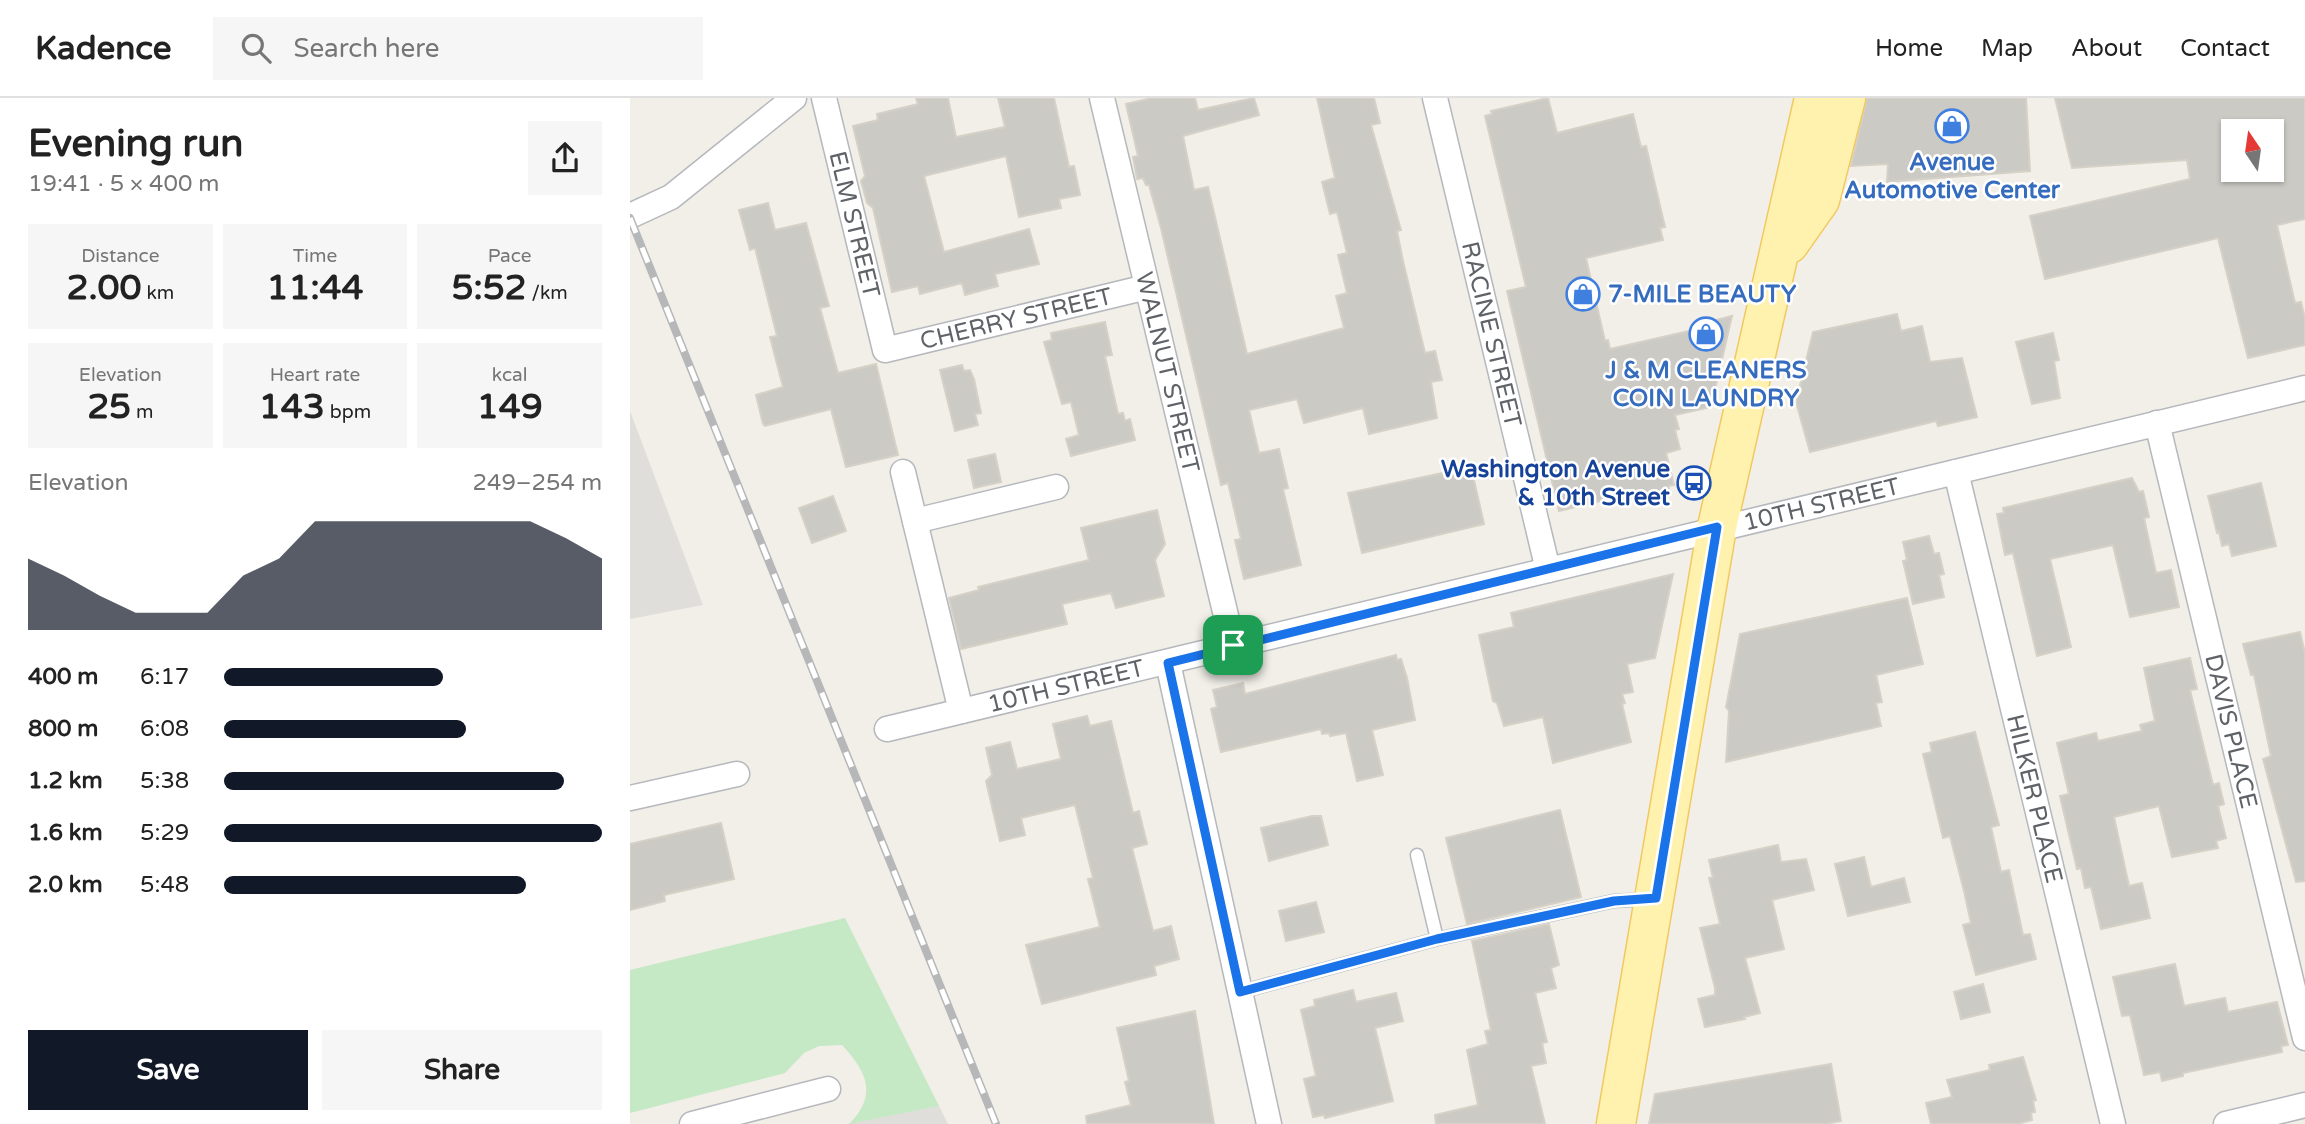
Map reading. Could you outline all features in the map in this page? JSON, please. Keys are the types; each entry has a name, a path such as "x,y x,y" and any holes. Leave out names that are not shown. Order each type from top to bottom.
{"main road":[{"path":"1616,1124 1717,527 1814,98"},
{"path":"1779,257 1820,201 1846,98"}],"street":[{"path":"630,216 671,197 794,98"},
{"name":"ELM STREET","path":"824,98 885,350"},
{"name":"WALNUT STREET","path":"1102,98 1233,645"},
{"name":"RACINE STREET","path":"1435,98 1548,570"},
{"name":"CHERRY STREET","path":"885,350 1147,287"},
{"name":"10TH STREET","path":"887,729 1168,663 1717,527 2305,388"},
{"name":"DAVIS PLACE","path":"2157,424 2305,1038"},
{"path":"904,472 961,711"},
{"name":"HILKER PLACE","path":"1956,472 2113,1124"},
{"path":"915,521 1056,487"},
{"path":"1168,663 1269,1124"},
{"path":"630,798 737,774"},
{"path":"692,1124 828,1089"},
{"path":"2226,1124 2305,1105"}],"lane":[{"path":"1418,855 1437,939"},
{"path":"1240,992 1437,939 1614,901 1656,898"}],"shaded area":[{"path":"630,411 703,605 630,619"},
{"path":"939,1106 948,1124 847,1124"}],"green space":[{"path":"845,918 939,1106 849,1124 864,1103 866,1084 858,1065 842,1045 819,1046 804,1053 785,1073 630,1113 630,970"}],"building":[{"path":"916,98 948,98 956,137 1005,127 998,98 1054,98 1069,167 1074,166 1080,195 1059,199 1061,208 1019,217 1006,156 924,176 944,252 1029,229 1039,264 995,274 998,286 965,295 962,283 920,294 918,286 892,292 873,208 867,203 861,181 865,176 853,126 878,120 877,114 918,104"},
{"path":"1152,98 1195,98 1198,110 1254,98 1259,115 1183,136 1194,190 1208,187 1247,354 1344,328 1336,296 1347,293 1338,255 1347,253 1337,212 1330,214 1322,182 1335,178 1317,98 1374,98 1380,123 1371,125 1401,230 1397,231 1425,353 1435,351 1442,380 1431,382 1437,418 1369,434 1363,408 1304,423 1297,399 1249,410 1259,453 1279,449 1288,488 1283,489 1301,565 1244,579 1235,540 1241,539 1228,483 1221,485 1161,228 1149,185 1146,185 1143,178 1137,179 1133,157 1138,156 1126,104"},
{"path":"1548,98 1557,133 1633,114 1641,147 1646,146 1665,227 1660,228 1663,240 1586,258 1605,341 1608,340 1610,349 1702,328 1701,324 1732,316 1711,407 1675,415 1679,429 1675,430 1680,449 1666,453 1674,485 1668,486 1670,491 1610,505 1609,499 1559,511 1507,291 1526,287 1485,116 1492,114 1491,111"},
{"path":"1867,98 2026,98 2030,171 1887,182 1888,164 1851,166"},
{"path":"2055,98 2305,98 2305,219 2277,225 2295,303 2301,302 2305,318 2305,345 2248,358 2218,238 2045,279 2030,216 2190,179 2187,160 2072,168"},
{"path":"768,203 775,230 806,223 829,306 820,308 838,373 876,364 898,455 846,467 831,409 765,426 763,424 756,395 783,387 770,337 777,336 755,248 750,250 739,210"},
{"path":"1897,314 1901,331 1922,326 1930,362 1962,358 1977,417 1938,426 1936,421 1810,452 1796,402 1813,332"},
{"path":"1105,322 1112,355 1105,356 1118,414 1123,413 1125,421 1130,419 1135,440 1071,456 1066,439 1079,435 1071,402 1062,404 1044,342 1052,340 1051,333"},
{"path":"2053,333 2059,360 2054,361 2060,398 2032,404 2016,342"},
{"path":"962,365 964,371 970,370 974,379 981,413 975,414 978,425 955,431 940,370"},
{"path":"995,454 1001,482 974,488 968,460"},
{"path":"1471,467 1484,524 1362,553 1348,493"},
{"path":"2132,478 2139,492 2143,491 2149,517 2144,518 2156,573 2171,570 2179,607 2130,617 2113,545 2050,559 2071,647 2037,656 2013,553 2005,555 1997,514 2004,513 2003,508"},
{"path":"2261,483 2276,546 2232,556 2229,544 2222,546 2208,496"},
{"path":"833,496 846,531 812,543 799,508"},
{"path":"1157,510 1165,544 1155,560 1164,596 1116,608 1111,593 1062,604 1067,624 961,649 949,598 979,590 978,587 1089,560 1081,528"},
{"path":"1929,536 1934,554 1939,553 1944,574 1939,575 1944,597 1913,604 1903,561 1907,560 1903,542"},
{"path":"1673,574 1655,658 1627,664 1633,692 1622,694 1625,703 1622,704 1631,742 1553,763 1543,717 1504,726 1497,703 1493,701 1479,635 1514,627 1511,613"},
{"path":"1907,598 1923,664 1876,675 1882,702 1876,703 1881,726 1726,762 1729,711 1726,707 1740,634"},
{"path":"2300,632 2305,653 2305,881 2296,882 2263,759 2271,756 2254,675 2251,675 2243,644"},
{"path":"1396,655 1397,660 1401,659 1407,678 1415,720 1372,730 1383,775 1357,781 1346,733 1330,736 1329,733 1322,734 1321,729 1221,752 1211,709 1217,707 1213,690 1243,683 1245,694"},
{"path":"2190,658 2197,689 2190,690 2213,785 2219,783 2224,804 2218,806 2226,838 2216,841 2218,848 2172,857 2159,806 2114,817 2129,886 2142,883 2150,918 2101,929 2091,887 2085,888 2081,868 2077,869 2060,796 2069,794 2057,743 2096,733 2098,741 2142,731 2140,725 2155,721 2144,668"},
{"path":"1087,716 1090,726 1111,721 1133,813 1139,811 1147,844 1132,848 1153,931 1171,926 1179,959 1154,966 1156,975 1042,1004 1026,945 1100,927 1088,879 1093,878 1075,805 1021,818 1025,835 1000,841 986,781 992,775 986,748 1010,742 1017,769 1061,759 1053,724"},
{"path":"1975,732 1999,825 1991,827 2001,872 2009,870 2023,935 2030,934 2036,959 1976,975 1963,925 1971,923 1964,891 1950,836 1943,838 1923,754 1932,752 1930,743"},
{"path":"1560,810 1581,897 1467,924 1446,838"},
{"path":"1321,816 1328,845 1269,861 1261,828"},
{"path":"721,823 734,879 664,895 665,901 630,910 630,844"},
{"path":"1778,845 1781,862 1806,859 1814,890 1772,900 1784,949 1745,958 1760,1013 1744,1017 1745,1019 1705,1027 1698,999 1715,995 1715,988 1700,928 1720,924 1709,878 1713,878 1709,860"},
{"path":"1864,857 1871,887 1904,878 1910,902 1848,916 1835,864"},
{"path":"1316,902 1324,932 1286,941 1279,911"},
{"path":"1549,924 1559,965 1551,968 1556,988 1535,993 1547,1042 1542,1043 1546,1063 1531,1066 1545,1124 1436,1124 1435,1115 1478,1105 1467,1050 1488,1044 1485,1031 1491,1030 1472,941"},
{"path":"2175,964 2184,1006 2225,998 2228,1012 2277,1002 2288,1045 2281,1046 2282,1052 2183,1073 2183,1076 2162,1081 2160,1072 2144,1075 2130,1015 2122,1016 2113,977"},
{"path":"1983,984 1990,1012 1961,1019 1954,992"},
{"path":"1353,990 1356,1002 1396,993 1403,1021 1375,1028 1393,1101 1325,1118 1324,1115 1313,1117 1304,1079 1316,1076 1301,1010 1315,1006 1314,1000"},
{"path":"1195,1011 1214,1124 1087,1124 1086,1116 1131,1105 1125,1082 1129,1081 1117,1028"},
{"path":"2023,1057 2036,1100 2033,1101 2035,1112 2031,1113 2032,1120 2017,1124 1931,1124 1926,1103 1952,1097 1947,1080 1990,1070 1989,1065"},
{"path":"1831,1064 1841,1121 1825,1124 1649,1124 1655,1094"}],"railway":[{"path":"630,218 996,1124"}],"place":[{"name":"Avenue Automotive Center","path":"1952,126"},
{"name":"7-MILE BEAUTY","path":"1583,294"},
{"name":"J & M CLEANERS COIN LAUNDRY","path":"1706,334"},
{"name":"Washington Avenue & 10th Street","path":"1694,483"}],"route":[{"path":"1717,527 1656,898 1614,901 1437,939 1240,992 1168,663 1233,645 1681,538 1717,527"}]}
